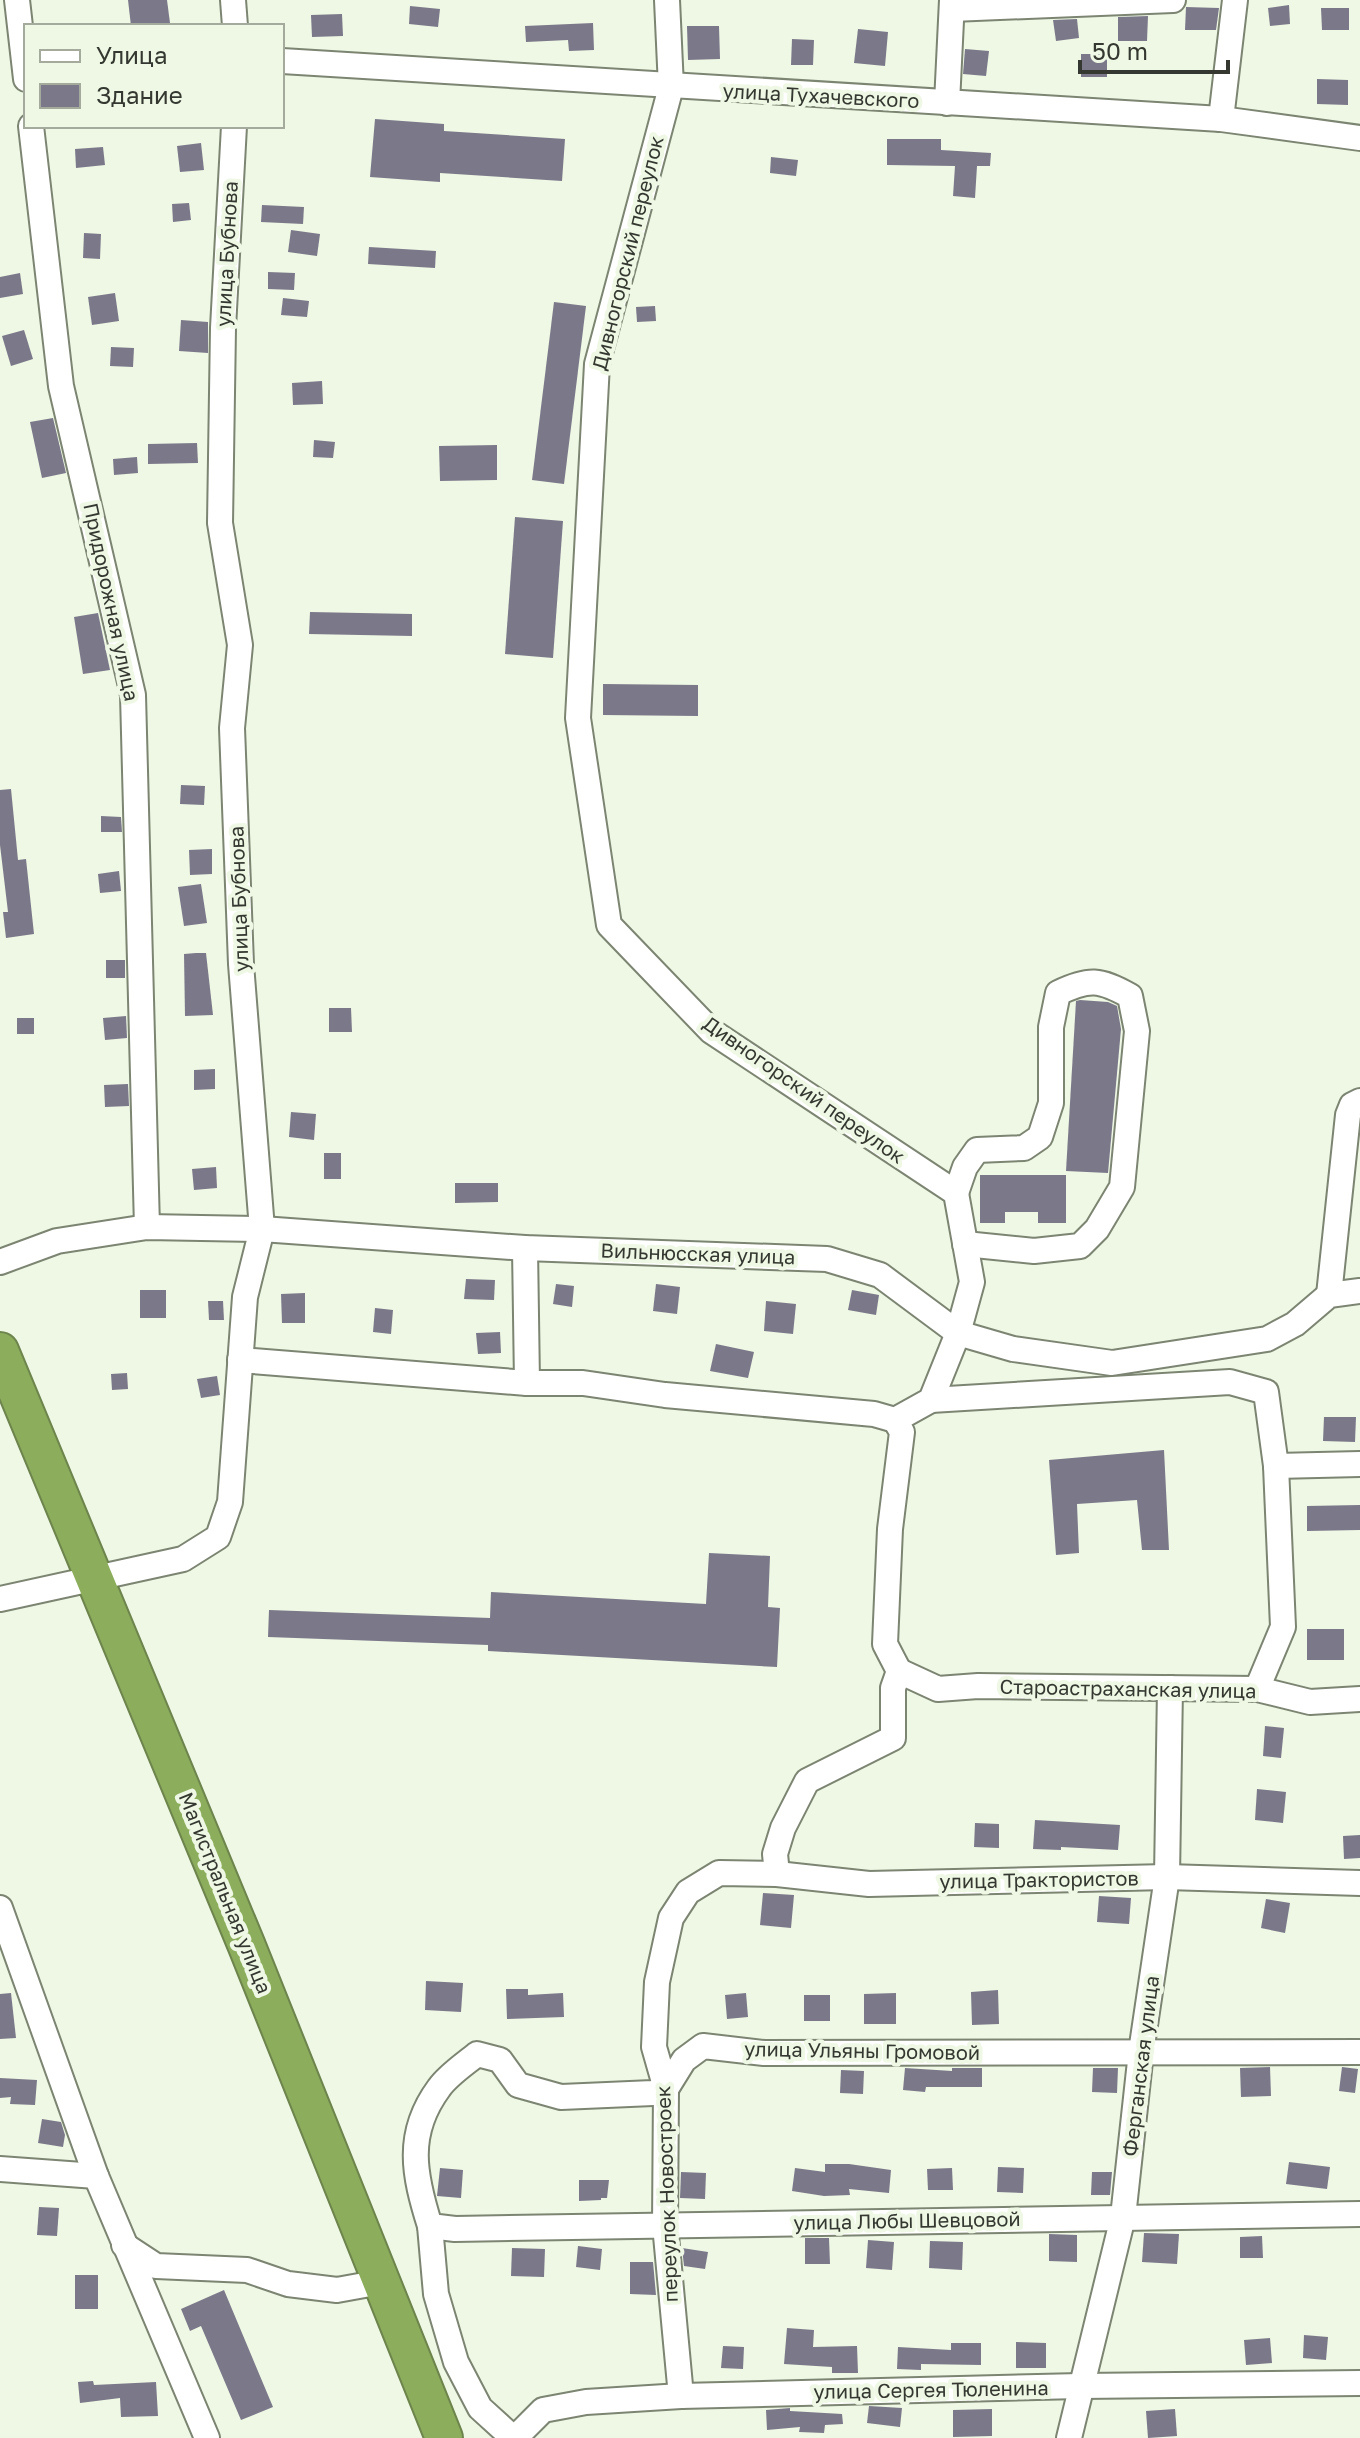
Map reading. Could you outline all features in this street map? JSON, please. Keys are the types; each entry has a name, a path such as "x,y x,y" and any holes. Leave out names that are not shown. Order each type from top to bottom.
{"highway":[{"name":"Магистральная улица","path":"0,1351 246,1944 444,2438"}],"street":[{"path":"17,0 24,61"},
{"path":"233,0 235,24"},
{"name":"Дивногорский переулок","path":"667,0 671,87 597,364 578,718 609,925 711,1031 956,1193"},
{"path":"947,103 952,5 1173,0"},
{"path":"1221,119 1235,0"},
{"name":"улица Тухачевского","path":"284,61 1221,119 1360,138"},
{"name":"Придорожная улица","path":"31,128 61,386 133,695 147,1227"},
{"name":"улица Бубнова","path":"0,1599 183,1559 218,1537 230,1502 245,1297 262,1229 241,964 232,728 240,645 220,523 223,328 234,128"},
{"path":"931,1400 958,1333 972,1282 965,1244 956,1193 965,1167 977,1150 1024,1148 1040,1137 1051,1103 1051,1027 1058,993 1077,983 1107,983 1130,996 1137,1031 1122,1187 1097,1229 1080,1246 1034,1251 965,1244"},
{"path":"1360,1101 1352,1105 1348,1115 1329,1295 1360,1291"},
{"name":"Вильнюсская улица","path":"0,1262 57,1241 147,1227 262,1229 525,1248 827,1259 880,1275 958,1333 1013,1349 1112,1363 1267,1339 1295,1324 1329,1295"},
{"path":"525,1248 527,1383"},
{"path":"240,1360 527,1383 583,1383 665,1395 874,1414 895,1420 902,1432 890,1529 885,1644 899,1671 893,1688 893,1738 807,1781 783,1828 775,1854 777,1874"},
{"path":"895,1420 931,1400 1230,1382 1266,1392 1276,1466 1283,1627 1257,1689"},
{"path":"1276,1466 1360,1464"},
{"name":"Староастраханская улица","path":"899,1671 938,1689 978,1686 1257,1689 1310,1702 1360,1699"},
{"name":"Ферганская улица","path":"1069,2438 1123,2217 1141,2052 1167,1877 1170,1688"},
{"name":"улица Трактористов","path":"719,1873 777,1874 869,1884 1167,1877 1360,1883"},
{"name":"переулок Новостроек","path":"681,2396 665,2225 666,2089 654,2047 657,1982 671,1918 688,1892 719,1873"},
{"path":"0,1908 96,2176 207,2438"},
{"name":"улица Ульяны Громовой","path":"666,2089 684,2060 703,2046 764,2053 1360,2052"},
{"path":"514,2438 480,2408 456,2362 436,2294 430,2226 417,2183 417,2128 440,2086 477,2054 500,2060 518,2085 561,2097 653,2093 666,2089"},
{"path":"0,2169 96,2176"},
{"name":"улица Любы Шевцовой","path":"430,2226 455,2229 1360,2214"},
{"path":"124,2245 156,2266 247,2270 288,2284 337,2290 381,2282"},
{"name":"улица Сергея Тюленина","path":"514,2438 543,2410 586,2402 681,2396 1080,2386 1360,2383"}],"building":[{"path":"128,0 167,0 170,23 131,24"},
{"path":"1289,5 1290,24 1270,26 1268,8"},
{"path":"410,6 440,9 438,27 409,24"},
{"path":"1186,7 1219,8 1216,30 1185,30"},
{"path":"1321,8 1349,8 1349,30 1322,30"},
{"path":"342,14 343,36 312,37 311,15"},
{"path":"1148,16 1147,41 1118,41 1118,17"},
{"path":"1077,19 1079,38 1056,41 1053,20"},
{"path":"593,23 594,50 569,51 568,40 526,42 525,26"},
{"path":"687,26 719,26 720,59 688,60"},
{"path":"858,29 888,32 885,66 854,63"},
{"path":"792,39 814,40 813,65 791,65"},
{"path":"965,49 989,51 986,76 963,74"},
{"path":"1081,54 1107,54 1107,77 1081,77"},
{"path":"1317,79 1348,80 1348,105 1317,104"},
{"path":"375,119 444,124 444,131 565,139 562,181 440,173 440,182 370,177"},
{"path":"887,139 941,139 941,150 991,153 990,166 977,166 975,198 953,196 955,166 887,165"},
{"path":"201,143 204,170 180,172 177,146"},
{"path":"103,147 105,165 76,168 75,149"},
{"path":"771,157 798,160 796,176 770,173"},
{"path":"189,203 191,220 173,222 172,204"},
{"path":"262,205 304,207 303,224 261,222"},
{"path":"291,230 320,234 317,256 288,252"},
{"path":"84,233 101,234 100,259 83,258"},
{"path":"369,247 436,251 435,268 368,264"},
{"path":"268,272 295,273 294,290 268,289"},
{"path":"20,273 23,294 0,298 0,277"},
{"path":"115,293 119,321 92,325 88,297"},
{"path":"283,298 309,301 307,317 281,315"},
{"path":"554,302 586,306 564,484 532,480"},
{"path":"655,306 656,321 637,322 636,307"},
{"path":"181,320 208,322 208,353 179,351"},
{"path":"24,330 33,359 11,366 2,336"},
{"path":"111,347 134,348 133,367 110,366"},
{"path":"322,381 323,404 293,405 292,383"},
{"path":"53,418 66,473 42,478 30,422"},
{"path":"314,440 335,442 333,458 313,457"},
{"path":"197,443 198,463 148,464 148,444"},
{"path":"497,445 497,480 440,481 439,446"},
{"path":"137,457 138,473 114,475 113,459"},
{"path":"515,517 563,521 553,658 505,654"},
{"path":"310,612 412,614 412,636 309,634"},
{"path":"98,613 110,670 83,674 74,617"},
{"path":"603,684 698,685 698,716 603,715"},
{"path":"181,785 205,786 204,805 180,804"},
{"path":"11,789 18,860 26,859 34,934 6,938 3,912 8,912 0,845 0,790"},
{"path":"101,816 121,817 122,832 101,832"},
{"path":"212,849 212,874 190,875 189,850"},
{"path":"119,871 121,891 100,893 98,874"},
{"path":"201,884 207,923 184,926 178,887"},
{"path":"206,953 213,1015 185,1016 184,954"},
{"path":"106,960 125,960 125,978 106,978"},
{"path":"1076,1001 1108,1002 1117,1006 1121,1029 1108,1173 1066,1171"},
{"path":"329,1008 351,1008 352,1032 329,1032"},
{"path":"126,1016 127,1038 105,1040 103,1018"},
{"path":"17,1018 34,1018 34,1034 17,1034"},
{"path":"215,1069 215,1089 194,1090 194,1070"},
{"path":"128,1084 129,1106 105,1107 104,1085"},
{"path":"291,1112 316,1114 314,1140 289,1137"},
{"path":"324,1153 341,1153 341,1179 324,1179"},
{"path":"216,1167 217,1188 194,1190 192,1169"},
{"path":"980,1175 1066,1175 1066,1223 1038,1223 1038,1212 1005,1212 1005,1223 980,1223"},
{"path":"455,1183 498,1183 498,1202 455,1203"},
{"path":"466,1279 495,1280 494,1300 464,1299"},
{"path":"556,1284 574,1286 572,1307 553,1304"},
{"path":"656,1284 680,1287 677,1314 653,1311"},
{"path":"140,1290 166,1290 166,1318 140,1318"},
{"path":"852,1290 879,1295 876,1315 848,1310"},
{"path":"305,1293 305,1323 282,1323 281,1294"},
{"path":"208,1301 223,1301 224,1320 209,1320"},
{"path":"766,1301 796,1304 793,1334 764,1331"},
{"path":"375,1308 393,1310 391,1334 373,1332"},
{"path":"500,1332 501,1353 478,1354 476,1333"},
{"path":"716,1344 754,1352 748,1378 710,1371"},
{"path":"127,1373 128,1389 112,1390 111,1374"},
{"path":"217,1376 220,1395 201,1398 197,1379"},
{"path":"1324,1417 1356,1417 1355,1442 1323,1441"},
{"path":"1164,1450 1169,1550 1142,1550 1137,1500 1077,1504 1079,1553 1056,1555 1049,1460"},
{"path":"1360,1505 1360,1530 1307,1531 1307,1506"},
{"path":"709,1553 770,1556 768,1607 780,1608 777,1667 488,1651 488,1645 268,1637 269,1610 490,1618 491,1592 706,1604"},
{"path":"1307,1629 1344,1629 1344,1660 1307,1660"},
{"path":"1265,1726 1284,1728 1281,1758 1263,1756"},
{"path":"1257,1789 1286,1792 1283,1823 1255,1820"},
{"path":"1035,1820 1120,1825 1118,1850 1033,1849"},
{"path":"975,1823 999,1824 999,1848 974,1847"},
{"path":"1360,1835 1360,1858 1344,1859 1343,1836"},
{"path":"763,1893 794,1895 791,1928 760,1925"},
{"path":"1099,1896 1131,1898 1129,1924 1097,1922"},
{"path":"1266,1899 1290,1903 1285,1933 1261,1928"},
{"path":"426,1981 463,1983 461,2012 425,2010"},
{"path":"506,1989 528,1989 528,1995 563,1993 564,2017 507,2019"},
{"path":"998,1990 999,2024 972,2025 971,1992"},
{"path":"11,1993 16,2038 0,2039 0,1994"},
{"path":"746,1993 748,2017 727,2019 725,1995"},
{"path":"896,1993 896,2024 864,2024 864,1994"},
{"path":"804,1995 830,1995 830,2021 804,2021"},
{"path":"1270,2067 1271,2096 1241,2097 1240,2068"},
{"path":"1342,2067 1358,2069 1355,2093 1339,2091"},
{"path":"905,2068 952,2071 952,2068 982,2068 982,2087 926,2087 925,2092 903,2090"},
{"path":"1093,2068 1118,2068 1117,2093 1092,2092"},
{"path":"841,2070 864,2071 863,2094 840,2093"},
{"path":"0,2078 37,2080 35,2105 10,2104 11,2097 0,2098"},
{"path":"42,2119 61,2122 65,2135 63,2147 38,2143"},
{"path":"1289,2162 1330,2167 1327,2189 1286,2184"},
{"path":"825,2164 891,2170 889,2193 849,2189 850,2195 824,2196 792,2191 795,2168 825,2172"},
{"path":"998,2167 1024,2168 1023,2193 997,2192"},
{"path":"440,2168 463,2170 461,2198 437,2196"},
{"path":"952,2168 953,2190 928,2190 927,2169"},
{"path":"681,2172 706,2173 705,2199 680,2198"},
{"path":"1092,2172 1112,2172 1110,2195 1091,2195"},
{"path":"579,2180 609,2180 607,2198 579,2201"},
{"path":"39,2207 59,2208 57,2236 37,2235"},
{"path":"1144,2233 1179,2234 1177,2264 1142,2262"},
{"path":"1049,2234 1077,2235 1077,2262 1049,2261"},
{"path":"1262,2236 1263,2258 1240,2258 1240,2237"},
{"path":"805,2238 829,2238 830,2264 805,2264"},
{"path":"868,2240 894,2242 892,2270 866,2268"},
{"path":"930,2241 963,2242 962,2270 929,2268"},
{"path":"578,2246 602,2249 600,2270 576,2267"},
{"path":"512,2248 545,2249 544,2277 511,2276"},
{"path":"682,2248 708,2252 705,2269 684,2266"},
{"path":"630,2262 653,2262 656,2295 630,2294"},
{"path":"75,2275 98,2275 98,2309 75,2309"},
{"path":"224,2290 273,2407 241,2420 201,2326 190,2331 181,2309"},
{"path":"787,2328 814,2330 813,2347 857,2346 858,2373 832,2373 832,2367 784,2364"},
{"path":"1304,2335 1328,2337 1326,2360 1303,2358"},
{"path":"1270,2338 1272,2363 1246,2365 1244,2340"},
{"path":"1016,2342 1046,2343 1046,2368 1016,2368"},
{"path":"951,2343 981,2343 981,2365 921,2364 921,2370 897,2369 898,2347 951,2350"},
{"path":"723,2346 744,2347 743,2369 721,2368"},
{"path":"93,2381 94,2385 156,2382 158,2416 121,2417 120,2398 80,2403 78,2382"},
{"path":"869,2406 902,2408 900,2427 867,2423"},
{"path":"790,2408 790,2411 842,2414 843,2424 825,2425 824,2433 799,2432 800,2427 767,2430 766,2410"},
{"path":"992,2409 992,2436 953,2437 953,2410"},
{"path":"1175,2409 1177,2436 1148,2438 1146,2411"}]}
